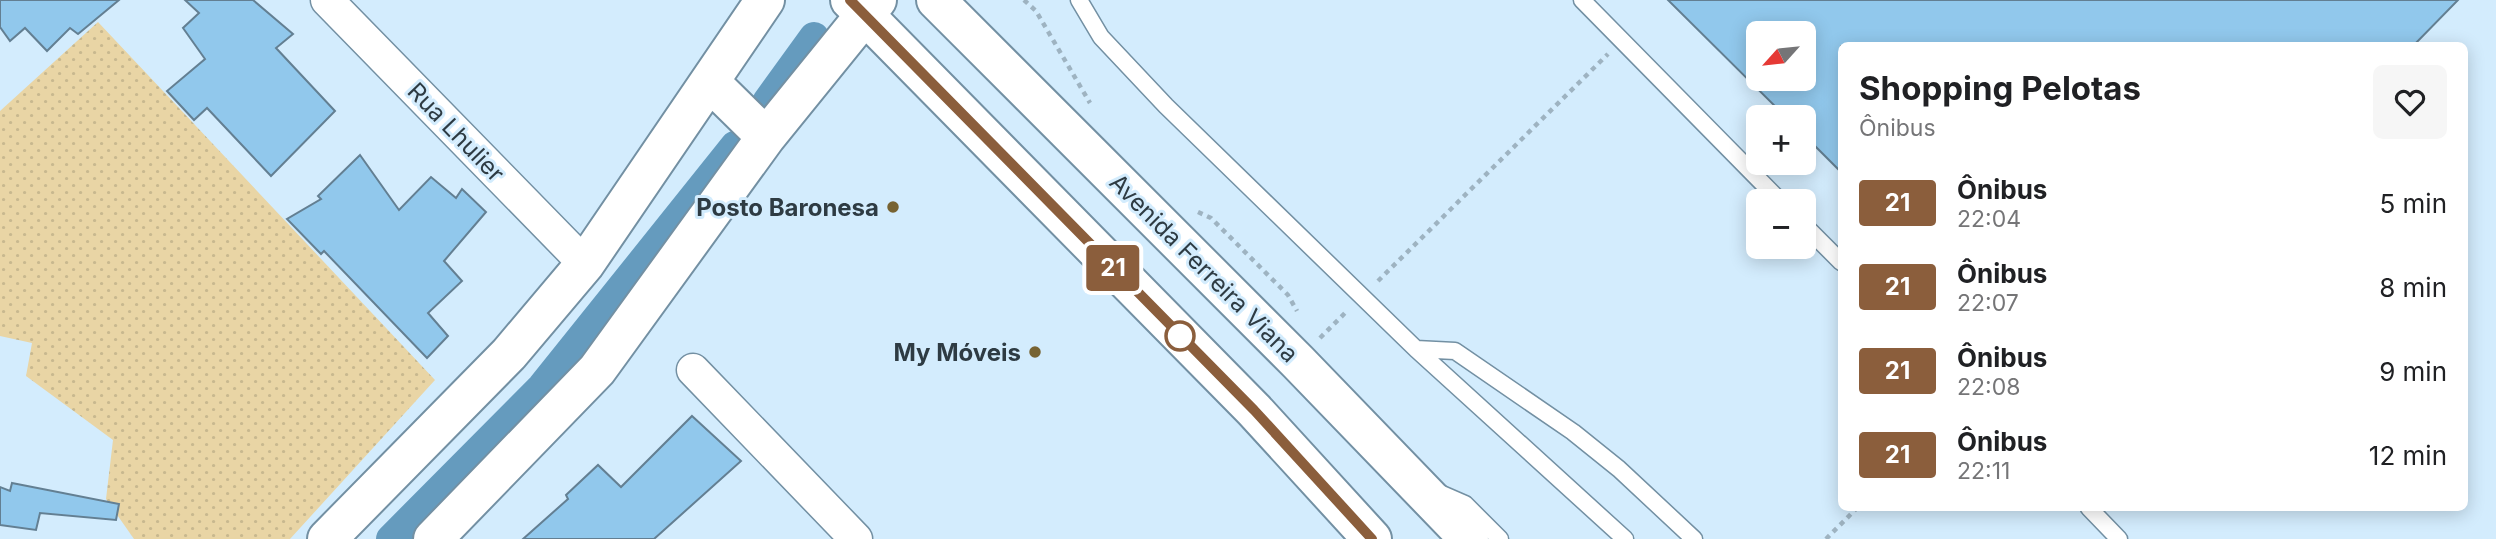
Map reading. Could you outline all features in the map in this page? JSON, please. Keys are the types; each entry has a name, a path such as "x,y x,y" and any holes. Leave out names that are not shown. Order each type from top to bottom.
{"main road":[{"path":"327,539 509,354 585,264 765,0"},
{"name":"Avenida Ferreira Viana","path":"936,0 1298,362 1469,539"},
{"path":"977,0 1017,80"},
{"path":"433,539 597,370 864,5 1254,410 1372,539"},
{"path":"704,90 761,144"}],"street":[{"name":"Rua Lhulier","path":"327,0 585,264"},
{"path":"693,370 856,539"}],"lane":[{"path":"1079,0 1101,37 1157,97 1416,349 1625,539"},
{"path":"1582,0 1768,189"},
{"path":"1816,237 1838,259"},
{"path":"1416,349 1455,351 1573,432 1619,468 1693,539"},
{"path":"1413,482 1465,504 1500,539"},
{"path":"2092,511 2119,539"}],"path":[{"path":"1298,362 1621,41"},
{"path":"1826,539 1854,511"}],"shaded area":[{"path":"98,22 435,380 290,539 134,539 106,499 113,440 26,376 32,343 0,336 0,111"}],"building":[{"path":"0,0 119,0 78,34 70,28 47,51 25,28 10,41 0,27"},
{"path":"185,0 253,0 293,34 276,48 335,111 271,176 207,108 194,120 167,91 205,59 183,28 199,13"},
{"path":"1668,0 2458,0 2417,42 1838,42 1838,169 1816,147 1816,105 1774,105 1760,91 1816,91 1816,21 1746,21 1746,77"},
{"path":"360,155 399,210 431,177 456,198 462,189 486,212 444,261 462,281 428,313 448,336 427,358 324,251 321,254 287,219 321,199 318,196"},
{"path":"692,416 741,461 654,539 523,539 568,499 566,495 598,465 621,487"},
{"path":"12,483 119,504 116,520 40,513 36,530 0,525 0,487 10,491"}],"waterway":[{"path":"767,102 814,37"},
{"path":"391,539 542,387 735,146"}],"bus line":[{"name":"21","path":"850,0 1254,410 1372,539"}],"place":[{"name":"Posto Baronesa","path":"893,207"},
{"name":"My Móveis","path":"1035,352"}]}
